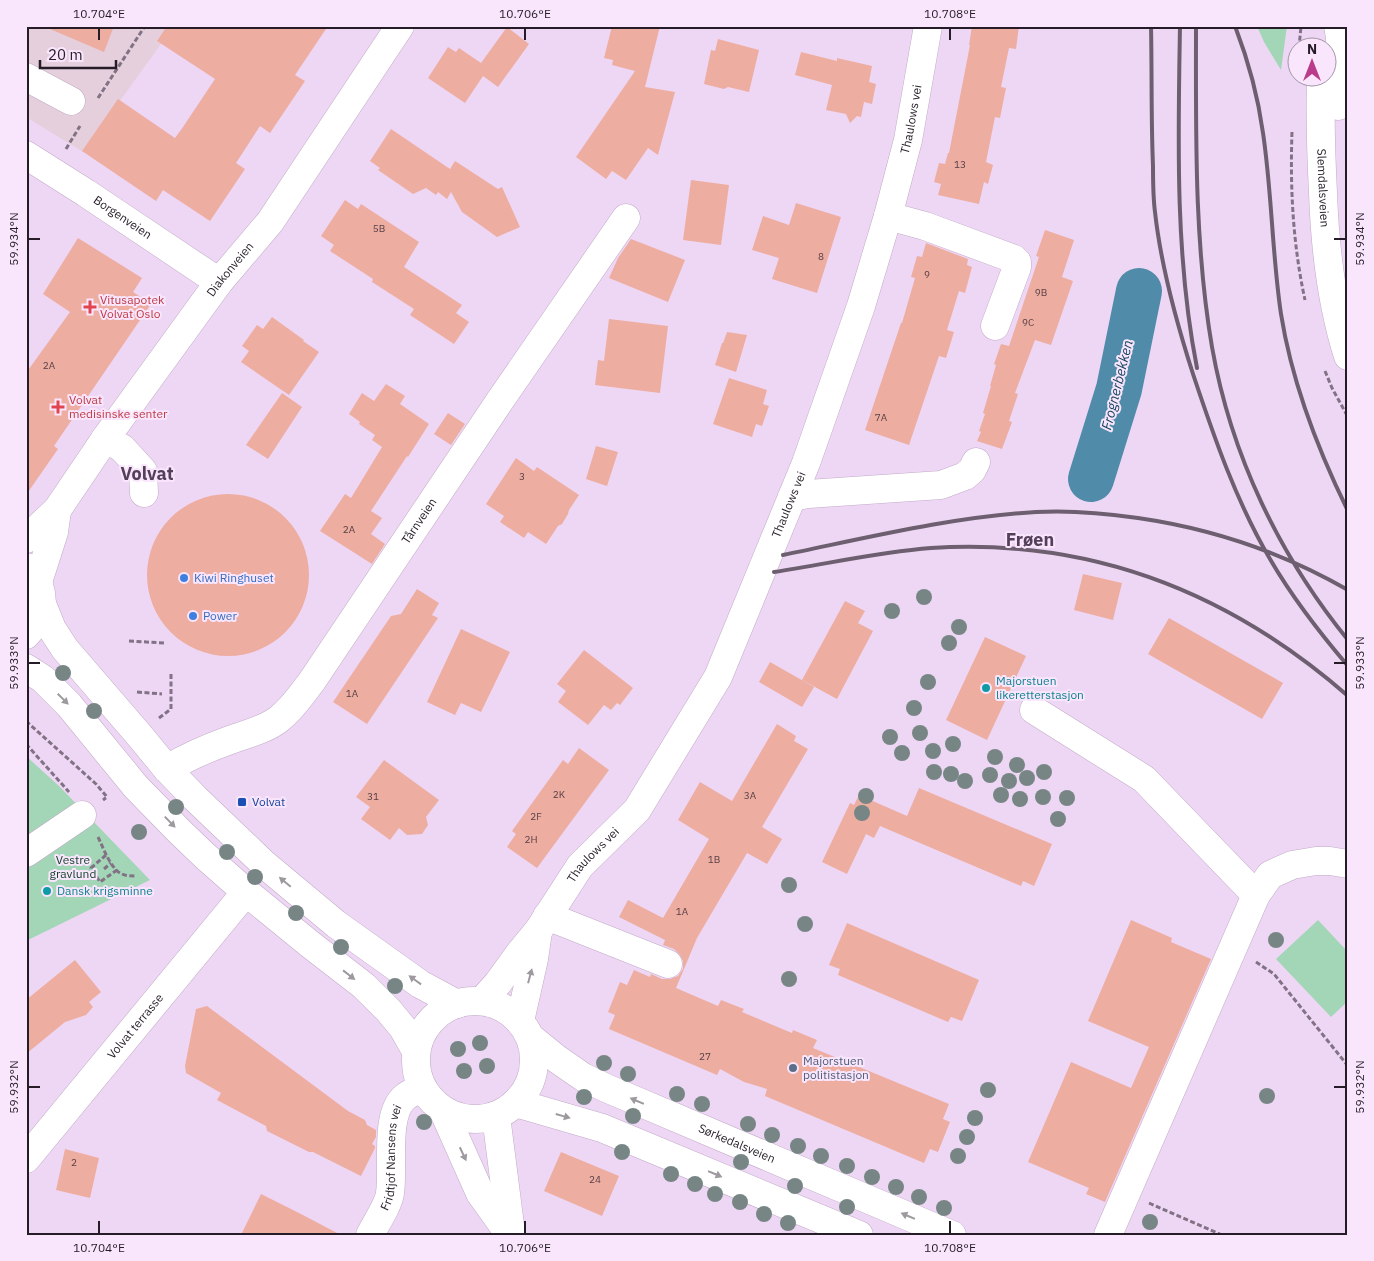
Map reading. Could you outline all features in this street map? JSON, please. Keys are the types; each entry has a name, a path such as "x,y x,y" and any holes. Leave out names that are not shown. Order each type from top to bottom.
{"street":[{"name":"Diakonveien","path":"26,539 58,510 105,439 219,282 270,222 400,26"},
{"name":"Thaulows vei","path":"470,1003 498,983 543,923 580,866 637,810 718,677 806,463 861,306 908,140 928,26"},
{"name":"Slemdalsveien","path":"1338,26 1340,37 1338,172 1342,238 1348,285"},
{"path":"26,77 71,101"},
{"name":"Slemdalsveien","path":"1322,88 1320,139 1326,246 1335,307 1348,356"},
{"name":"Borgenveien","path":"26,155 219,282"},
{"path":"888,216 925,226 1014,258 1017,262 1017,267 995,326"},
{"name":"Tårnveien","path":"167,769 195,754 263,728 278,720 292,708 626,218"},
{"path":"105,439 122,448 143,471 144,493"},
{"path":"792,497 808,494 941,484 956,481 965,476 972,470 976,462"},
{"name":"Diakonveien","path":"26,635 38,621 36,584 54,532 58,510"},
{"path":"36,584 52,629 65,649 167,769 264,864 336,924 420,984 470,1003 496,1005 509,1012 525,1029 534,1054 533,1072 527,1089 506,1109 478,1119 460,1117 443,1110 431,1100 422,1088 416,1069 416,1051 424,1030 438,1014 470,1003"},
{"path":"26,668 42,679 69,706 136,787 205,856 246,892 364,986 403,1028 416,1051"},
{"path":"1034,710 1144,779 1256,896"},
{"path":"26,853 85,816"},
{"path":"1108,1235 1228,956 1256,896 1270,875 1292,865 1316,861 1348,864"},
{"name":"Volvat terrasse","path":"26,1159 246,892"},
{"name":"Thaulows vei","path":"525,1029 534,960 543,923"},
{"path":"543,923 668,964"},
{"name":"Sørkedalsveien","path":"525,1029 557,1059 606,1088 952,1235"},
{"name":"Fridtjof Nansens vei","path":"370,1235 390,1196 391,1136 397,1108 405,1097 422,1088"},
{"path":"506,1109 511,1235"},
{"path":"506,1109 602,1128 859,1235"},
{"path":"443,1110 480,1193 511,1235"}],"path":[{"path":"129,642 164,643"},
{"path":"155,722 171,709 171,672"},
{"path":"141,693 162,694"},
{"path":"26,721 96,784 107,797"},
{"path":"26,744 85,816 111,863 123,875 135,876"},
{"path":"106,855 91,868 100,882 117,870"},
{"path":"104,869 111,863"},
{"path":"1228,956 1256,962 1274,974 1348,1066"},
{"path":"1126,1192 1222,1235"}],"shaded area":[{"path":"26,26 174,26 83,152 26,117"}],"green space":[{"path":"1257,26 1287,26 1281,70 1264,42"},
{"name":"Vestre gravlund","path":"26,756 59,786 150,880 26,941"},
{"path":"1318,920 1348,952 1348,1001 1331,1017 1276,959"}],"building":[{"path":"43,26 114,26 104,52"},
{"path":"167,26 328,26 295,75 305,81 270,133 260,126 236,163 245,169 210,221 163,190 156,201 82,151 118,99 175,138 183,127 215,79 157,41"},
{"path":"612,26 660,26 645,87 675,92 658,155 648,148 626,180 612,171 606,179 576,157 635,71 612,65 613,60 604,58"},
{"path":"972,26 1019,26 1016,49 1009,48 1001,87 1006,88 1000,118 995,117 986,162 993,165 988,184 984,182 979,204 938,195 941,184 934,182 939,163 945,164 949,153"},
{"path":"507,27 529,44 498,87 483,76 465,103 428,78 448,47 456,52 459,48 481,63"},
{"path":"718,39 759,50 749,92 704,84 711,50 715,51"},
{"path":"801,52 837,61 837,58 872,66 869,82 876,84 872,104 864,102 861,117 857,116 850,123 846,114 826,110 832,85 795,75"},
{"path":"391,129 450,169 455,161 498,189 502,187 520,227 497,237 462,212 451,192 447,199 438,192 436,195 426,188 413,194 378,170 380,168 370,161"},
{"path":"691,180 729,185 721,245 683,240"},
{"path":"345,200 358,209 361,204 419,242 404,267 462,305 456,313 469,322 454,344 410,315 414,309 372,282 373,279 330,251 334,245 321,236"},
{"path":"796,203 841,217 817,293 772,279 779,258 752,250 763,216 789,225"},
{"path":"1045,230 1074,240 1062,277 1073,281 1051,345 1035,340 1015,393 1018,394 1009,421 1012,422 1002,449 977,441 981,432 979,431 985,414 983,413 996,365 994,364 1001,344 1009,346 1039,257 1036,256"},
{"path":"78,238 142,278 133,292 151,304 54,446 58,449 26,495 26,373 70,312 43,294"},
{"path":"631,239 685,260 668,302 609,278 618,258"},
{"path":"926,243 968,259 967,265 972,267 965,293 959,291 947,330 954,332 946,358 939,356 909,445 865,430 902,323 915,278 911,277 917,256 922,257"},
{"path":"272,317 319,352 289,395 241,362 249,351 242,346 257,325 263,329"},
{"path":"609,319 668,326 660,393 595,385 598,360 604,361"},
{"path":"727,332 747,335 736,372 715,365"},
{"path":"729,378 767,390 763,404 769,406 762,426 756,424 752,437 713,424"},
{"path":"386,384 405,396 400,404 429,424 371,511 382,518 371,534 385,544 372,564 320,531 345,494 351,498 382,447 372,440 375,435 349,414 362,393 374,401"},
{"path":"282,393 302,407 268,459 246,445"},
{"path":"448,413 465,424 451,445 434,434"},
{"path":"596,446 618,452 607,486 586,479"},
{"path":"516,458 534,471 537,467 579,495 562,524 558,526 546,544 528,532 524,538 500,522 504,516 486,504"},
{"path":"228,494 259,500 285,518 303,544 309,575 303,606 285,632 259,650 228,656 197,650 171,632 153,606 147,575 153,544 171,518 197,500"},
{"path":"1083,574 1122,583 1113,620 1074,610"},
{"path":"417,589 439,603 432,615 438,618 367,724 333,702 391,616 401,614"},
{"path":"845,601 865,611 858,623 873,631 837,699 802,680"},
{"path":"1169,618 1283,683 1262,719 1148,654"},
{"path":"461,629 510,652 481,712 461,703 455,715 427,702"},
{"name":"Majorstuen likeretterstasjon","path":"985,637 1026,656 987,740 946,720"},
{"path":"584,650 633,688 620,705 617,703 611,710 604,705 588,725 558,702 566,691 557,684"},
{"path":"770,662 814,687 802,707 759,682"},
{"name":"Majorstuen politistasjon","path":"777,724 796,736 794,741 808,749 762,827 782,839 767,864 747,853 697,938 676,988 718,1006 721,1000 744,1009 742,1012 792,1033 793,1030 817,1040 813,1048 949,1104 943,1119 950,1122 938,1152 930,1149 924,1163 765,1096 767,1089 744,1082 720,1069 717,1075 609,1029 615,1015 608,1012 620,982 627,985 634,970 650,977 651,974 662,979 670,979 678,976 683,969 683,961 680,955 674,949 663,945 665,940 619,917 628,900 663,918 709,839 678,820 700,782 732,801"},
{"path":"579,748 609,770 537,868 507,847 516,834 512,831 563,760 568,764"},
{"path":"384,760 439,800 426,817 428,825 422,834 407,835 399,828 390,840 361,819 370,807 356,797"},
{"path":"919,788 1052,844 1034,886 1023,881 1021,886 880,826 874,838 866,834 847,874 822,862 850,803 854,805 859,795 907,816"},
{"path":"1131,920 1172,938 1171,942 1211,959 1105,1202 1086,1194 1089,1188 1028,1162 1071,1062 1131,1088 1149,1047 1088,1021"},
{"path":"847,923 979,980 962,1021 951,1017 948,1022 838,975 840,969 829,965"},
{"path":"75,960 101,992 89,1002 93,1007 86,1015 65,1022 26,1054 26,1000"},
{"path":"207,1006 348,1111 365,1120 367,1125 376,1130 376,1137 372,1144 375,1148 361,1176 267,1131 266,1126 217,1100 221,1093 186,1073 185,1066 196,1009"},
{"path":"65,1149 99,1158 90,1198 56,1190"},
{"path":"561,1152 619,1176 602,1216 544,1191"},
{"path":"261,1194 299,1213 341,1235 241,1235"}],"waterway":[{"name":"Frognerbekken","path":"1091,479 1119,389 1139,291"}],"railway":[{"path":"1151,26 1154,206 1165,273 1187,354 1209,421 1236,492 1258,537 1278,573 1297,601 1348,666"},
{"path":"1180,26 1179,155 1181,241 1190,326 1197,368"},
{"path":"1196,26 1196,147 1199,228 1206,307 1220,387 1245,465 1261,502 1300,574 1348,640"},
{"path":"1235,26 1252,78 1261,119 1278,291 1286,340 1307,415 1348,511"},
{"path":"783,555 972,518 1036,512 1087,512 1166,523 1247,544 1298,564 1348,590"},
{"path":"774,572 872,555 931,548 990,547 1046,552 1101,563 1155,579 1206,601 1255,628 1302,659 1348,696"}],"place":[{"name":"Vitusapotek Volvat Oslo","path":"90,307"},
{"name":"Volvat medisinske senter","path":"58,407"},
{"name":"Kiwi Ringhuset","path":"184,578"},
{"name":"Power","path":"193,616"},
{"name":"Majorstuen likeretterstasjon","path":"986,688"},
{"name":"Volvat","path":"242,802"},
{"name":"Dansk krigsminne","path":"47,891"},
{"name":"Majorstuen politistasjon","path":"793,1068"}],"district":[{"name":"Volvat","path":"147,474"},
{"name":"Frøen","path":"1030,540"}]}
